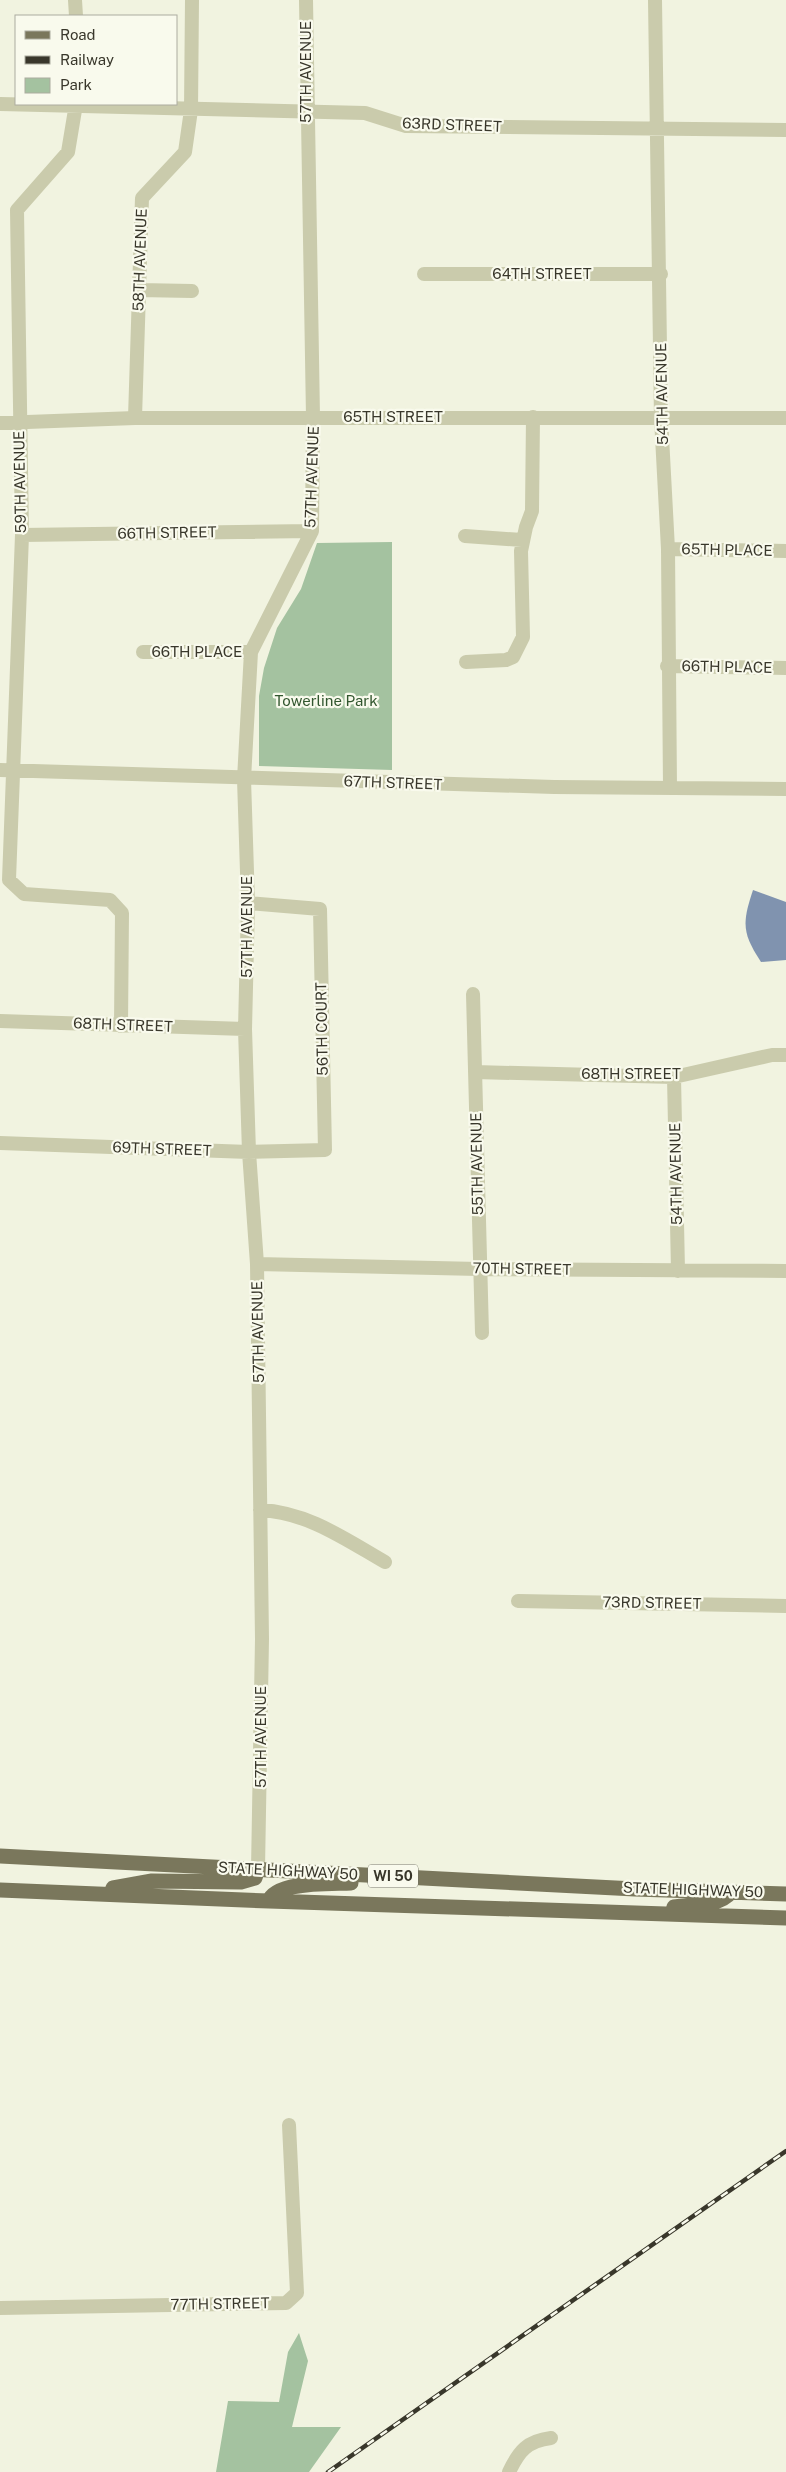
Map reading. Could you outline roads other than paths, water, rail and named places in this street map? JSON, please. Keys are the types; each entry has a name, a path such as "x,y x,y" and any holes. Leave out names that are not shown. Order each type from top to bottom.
{"main road":[{"name":"STATE HIGHWAY 50","path":"0,1856 258,1870 786,1894"},
{"path":"0,1865 36,1858"},
{"path":"80,1893 152,1882 240,1882 255,1878 258,1870"},
{"path":"269,1902 271,1896 279,1890 299,1886 430,1878"},
{"name":"STATE HIGHWAY 50","path":"0,1890 269,1902 786,1918"},
{"path":"640,1913 717,1902 726,1898 730,1892"}],"street":[{"path":"76,0 76,15"},
{"name":"58TH AVENUE","path":"135,418 142,198 185,152 192,110 192,0"},
{"name":"57TH AVENUE","path":"258,1870 262,1639 257,1264 250,1152 246,1029 248,903 244,779 251,652 312,531 313,417 306,112 306,0"},
{"name":"54TH AVENUE","path":"655,0 662,418 668,549 670,788"},
{"name":"63RD STREET","path":"0,104 15,104"},
{"name":"59TH AVENUE","path":"76,105 68,152 17,210 22,535 7,771 8,880 24,894 110,900 122,913 121,1026"},
{"name":"63RD STREET","path":"95,105 192,110 365,113 406,126 786,130"},
{"name":"64TH STREET","path":"424,274 661,274"},
{"path":"139,290 192,291"},
{"path":"466,662 506,660 518,650 524,627 522,540 533,504 533,417"},
{"name":"65TH STREET","path":"0,423 135,418 786,418"},
{"name":"66TH STREET","path":"22,535 312,531"},
{"path":"465,536 522,540"},
{"name":"65TH PLACE","path":"668,549 786,551"},
{"name":"66TH PLACE","path":"143,652 251,652"},
{"name":"66TH PLACE","path":"668,666 786,668"},
{"name":"67TH STREET","path":"7,771 554,788 786,789"},
{"name":"56TH COURT","path":"248,903 320,908 325,1150"},
{"name":"55TH AVENUE","path":"473,994 482,1333"},
{"name":"68TH STREET","path":"0,1021 246,1029"},
{"name":"68TH STREET","path":"475,1072 674,1077 772,1055 786,1055"},
{"name":"54TH AVENUE","path":"674,1077 678,1272"},
{"name":"69TH STREET","path":"0,1143 250,1152 325,1150"},
{"name":"70TH STREET","path":"257,1264 678,1272 786,1271"},
{"path":"260,1510 289,1513 323,1526 385,1562"},
{"name":"73RD STREET","path":"518,1601 786,1606"},
{"name":"77TH STREET","path":"0,2308 286,2303 297,2294 289,2124"},
{"path":"509,2472 518,2453 537,2440 551,2438"}],"water":[{"path":"753,890 786,902 786,960 761,962 750,943 747,935 746,920"}],"railway":[{"path":"328,2472 786,2151"}],"park label":[{"name":"Towerline Park","path":"326,701"}]}
